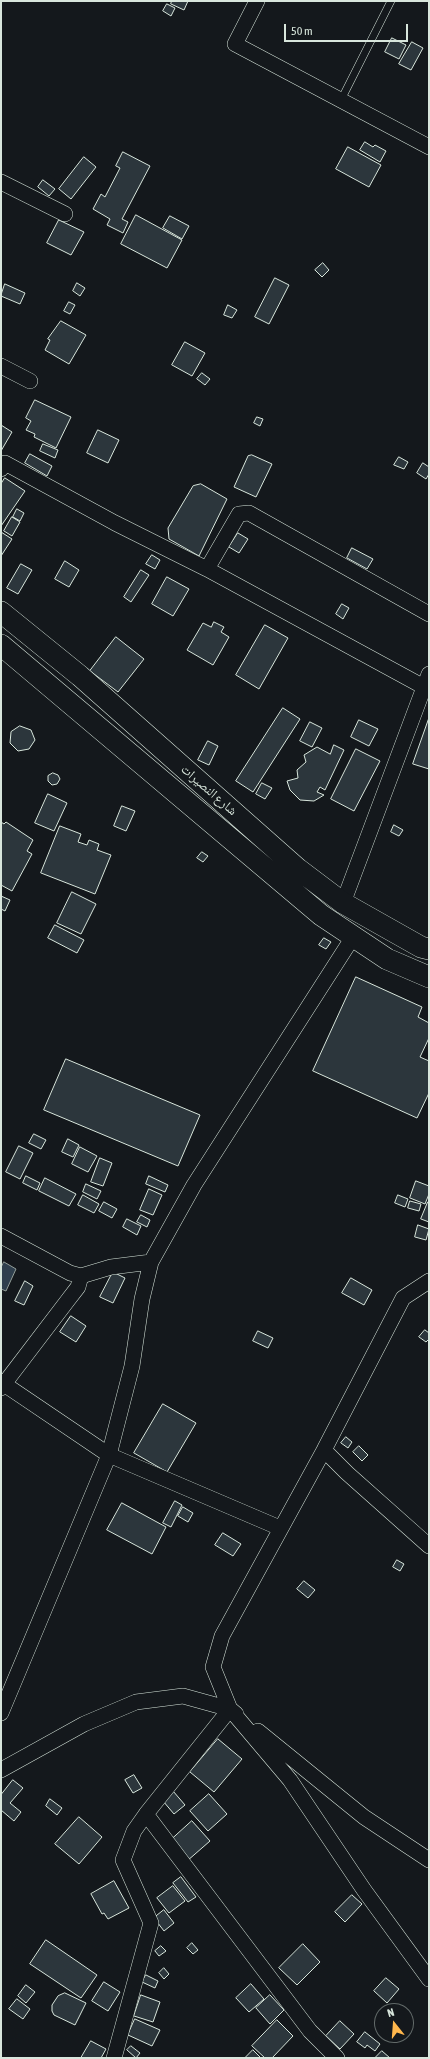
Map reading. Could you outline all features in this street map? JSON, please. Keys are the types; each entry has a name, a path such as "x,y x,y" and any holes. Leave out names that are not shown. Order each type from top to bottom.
{"main road":[{"name":"شارع النصيرات","path":"1,612 80,676 298,869 343,903 421,947 429,949"},
{"name":"شارع النصيرات","path":"1,645 321,915 387,959 429,977"}],"street":[{"path":"257,1 235,44 429,147"},
{"path":"1,182 64,214"},
{"path":"1,366 30,381"},
{"path":"1,469 5,462 115,523 426,681 343,903"},
{"path":"207,569 239,514 248,513 429,614"},
{"path":"1,1713 109,1455 132,1366 140,1306 151,1262 194,1185 353,937"},
{"path":"1,1236 70,1272 81,1276 111,1267 151,1262"},
{"path":"81,1276 78,1287 72,1296 2,1385 109,1455 280,1528"},
{"path":"429,1281 403,1298 324,1450 222,1636 213,1667 230,1709 290,1780 364,1890 429,1980"},
{"path":"324,1450 347,1473 429,1546"},
{"path":"1,1770 84,1724 136,1702 183,1696 230,1709 364,1817 429,1860"},
{"path":"114,2058 151,1923 123,1860 134,1831 146,1814 230,1709"},
{"path":"146,1814 310,2031 337,2058"}],"lane":[{"path":"341,100 391,1"}],"water":[{"path":"4,1262 16,1269 6,1291 1,1289 1,1268"}],"building":[{"path":"172,1 188,1 184,10 171,4"},
{"path":"167,4 175,8 171,16 163,11"},
{"path":"392,38 406,45 399,59 385,52"},
{"path":"412,42 423,48 411,70 399,64"},
{"path":"365,142 373,147 375,145 386,151 380,162 360,150"},
{"path":"348,147 381,165 369,187 336,169"},
{"path":"123,152 150,166 122,219 128,222 123,233 107,225 110,219 93,209 101,194 105,197 120,168 116,166"},
{"path":"84,157 96,167 71,199 59,189"},
{"path":"43,180 55,189 49,196 38,187"},
{"path":"136,215 182,240 167,268 121,244"},
{"path":"170,216 189,226 182,239 163,228"},
{"path":"59,220 84,232 71,255 47,243"},
{"path":"323,263 329,270 322,277 315,270"},
{"path":"275,278 289,285 269,324 255,317"},
{"path":"77,283 85,288 80,296 73,291"},
{"path":"5,284 25,293 20,304 1,296"},
{"path":"69,302 75,305 70,314 64,311"},
{"path":"228,305 237,310 232,318 224,315"},
{"path":"61,321 86,335 69,364 45,350 50,340 48,339"},
{"path":"185,342 205,353 192,376 172,365"},
{"path":"202,373 210,379 205,385 197,379"},
{"path":"35,400 71,417 56,448 34,437 35,434 26,430 31,421 26,418"},
{"path":"257,417 263,419 260,426 254,423"},
{"path":"1,425 12,432 1,451"},
{"path":"98,430 119,440 108,463 87,453"},
{"path":"43,444 58,450 55,458 40,451"},
{"path":"30,454 52,466 47,476 25,463"},
{"path":"252,455 272,464 256,497 234,487 248,456"},
{"path":"399,457 408,462 404,469 394,465"},
{"path":"423,463 429,467 429,474 426,479 417,473"},
{"path":"5,478 25,491 1,526 1,484"},
{"path":"201,484 227,499 199,556 169,539 168,528 193,486"},
{"path":"17,509 24,513 20,521 13,517"},
{"path":"12,517 20,522 12,536 4,531"},
{"path":"1,532 12,539 1,556"},
{"path":"238,533 248,539 239,553 229,547"},
{"path":"352,548 373,559 367,569 347,558"},
{"path":"152,555 160,560 155,569 146,564"},
{"path":"65,561 79,570 69,587 55,579"},
{"path":"21,564 32,570 18,594 7,588"},
{"path":"141,570 149,575 131,602 124,597"},
{"path":"167,577 189,589 173,616 152,604"},
{"path":"342,604 349,608 343,619 336,614"},
{"path":"214,622 224,627 221,632 229,637 213,665 187,650 203,623 211,627"},
{"path":"265,625 288,638 259,689 236,675"},
{"path":"116,637 144,659 118,692 90,671"},
{"path":"283,708 300,719 253,792 236,781"},
{"path":"429,718 429,769 413,764"},
{"path":"359,720 378,729 369,746 351,737"},
{"path":"310,722 322,728 312,747 300,741"},
{"path":"20,726 31,730 35,740 29,749 18,751 10,743 11,732"},
{"path":"208,741 218,746 209,765 198,760"},
{"path":"334,745 344,750 325,790 320,787 317,792 324,795 314,801 300,800 290,790 287,781 298,778 297,770 306,762 304,755 317,747 330,754"},
{"path":"356,749 380,761 354,811 331,799"},
{"path":"53,773 58,775 60,779 57,784 52,785 48,781 48,776"},
{"path":"262,783 272,788 265,799 256,794"},
{"path":"48,794 67,803 54,831 35,823"},
{"path":"122,806 135,811 126,831 114,826"},
{"path":"1,822 4,824 6,822 33,840 27,851 32,854 12,891 1,885"},
{"path":"394,825 403,830 399,836 391,832"},
{"path":"60,826 81,834 78,842 87,845 89,840 99,844 97,850 111,855 95,894 41,873"},
{"path":"202,852 208,856 203,862 197,858"},
{"path":"72,892 96,904 81,934 57,923"},
{"path":"1,896 10,900 5,911 1,909"},
{"path":"55,925 84,940 77,953 48,938"},
{"path":"324,938 331,942 326,949 319,945"},
{"path":"356,977 422,1007 418,1017 429,1023 429,1038 420,1057 429,1061 429,1093 417,1118 313,1071"},
{"path":"66,1059 200,1115 178,1166 44,1110"},
{"path":"34,1134 46,1140 41,1149 29,1143"},
{"path":"68,1139 79,1145 73,1157 62,1152"},
{"path":"19,1146 33,1153 20,1179 6,1172"},
{"path":"80,1147 97,1156 88,1172 72,1164"},
{"path":"100,1158 112,1163 103,1186 91,1182"},
{"path":"26,1176 40,1183 37,1190 23,1183"},
{"path":"149,1176 168,1185 165,1192 146,1184"},
{"path":"45,1178 76,1194 69,1206 39,1191"},
{"path":"416,1181 429,1186 429,1194 425,1204 410,1198"},
{"path":"86,1184 101,1191 97,1199 83,1192"},
{"path":"149,1189 162,1195 153,1215 140,1210"},
{"path":"83,1195 99,1204 94,1213 78,1205"},
{"path":"398,1195 408,1199 405,1207 395,1203"},
{"path":"410,1201 421,1204 419,1211 408,1208"},
{"path":"104,1202 117,1209 112,1218 99,1211"},
{"path":"429,1202 429,1222 421,1219"},
{"path":"141,1215 150,1220 147,1227 137,1222"},
{"path":"127,1219 141,1226 137,1235 123,1227"},
{"path":"418,1225 429,1229 426,1240 415,1237"},
{"path":"113,1272 125,1278 113,1303 100,1297"},
{"path":"351,1278 372,1290 364,1305 342,1293"},
{"path":"25,1281 33,1286 24,1305 15,1301"},
{"path":"71,1316 86,1326 76,1342 60,1332"},
{"path":"425,1330 429,1333 429,1339 426,1342 419,1337"},
{"path":"258,1331 273,1338 268,1348 253,1341"},
{"path":"163,1404 196,1423 167,1472 134,1453"},
{"path":"346,1437 352,1442 348,1448 341,1443"},
{"path":"359,1446 368,1455 362,1461 353,1452"},
{"path":"175,1501 182,1505 171,1527 163,1523"},
{"path":"122,1503 166,1527 152,1554 107,1530"},
{"path":"183,1507 193,1513 188,1522 178,1516"},
{"path":"223,1533 241,1544 233,1556 215,1545"},
{"path":"397,1560 404,1564 400,1571 393,1567"},
{"path":"304,1581 315,1590 308,1598 297,1589"},
{"path":"218,1739 242,1759 214,1792 190,1772"},
{"path":"134,1775 142,1788 133,1793 125,1780"},
{"path":"13,1780 23,1788 10,1803 21,1812 14,1821 1,1810 1,1795"},
{"path":"173,1791 185,1805 174,1814 163,1801"},
{"path":"209,1794 227,1814 208,1831 190,1811"},
{"path":"50,1799 62,1808 57,1815 46,1806"},
{"path":"79,1817 102,1837 79,1864 55,1844"},
{"path":"192,1821 210,1841 187,1861 170,1841"},
{"path":"181,1877 196,1897 188,1902 173,1883"},
{"path":"114,1881 129,1908 108,1919 104,1913 102,1914 91,1894"},
{"path":"173,1886 185,1901 169,1913 157,1898"},
{"path":"352,1895 362,1904 345,1922 335,1912"},
{"path":"164,1910 174,1923 164,1931 154,1918"},
{"path":"46,1940 97,1975 81,1998 30,1964"},
{"path":"192,1943 198,1950 193,1954 187,1948"},
{"path":"303,1944 320,1962 297,1985 279,1968"},
{"path":"161,1946 166,1951 159,1956 155,1951"},
{"path":"164,1968 169,1974 164,1979 159,1973"},
{"path":"146,1975 158,1981 155,1988 142,1982"},
{"path":"386,1978 399,1989 387,2003 374,1991"},
{"path":"104,1982 120,1992 108,2011 92,2001"},
{"path":"251,1984 264,1999 249,2012 236,1998"},
{"path":"26,1985 35,1992 26,2003 18,1996"},
{"path":"65,1993 86,2003 75,2025 54,2015 52,2011 52,2005 58,1996"},
{"path":"141,1995 160,2002 153,2022 134,2016"},
{"path":"270,1995 284,2010 270,2024 256,2008"},
{"path":"17,1999 30,2009 23,2019 9,2009"},
{"path":"135,2019 160,2030 152,2046 128,2035"},
{"path":"277,2020 293,2036 272,2058 265,2058 252,2046"},
{"path":"340,2021 354,2034 340,2049 326,2036"},
{"path":"365,2032 374,2039 374,2043 380,2044 375,2051 367,2045 365,2048 357,2042"},
{"path":"91,2041 106,2049 101,2058 81,2058"},
{"path":"131,2046 140,2053 136,2058 127,2050"},
{"path":"253,2050 261,2058 245,2058"},
{"path":"382,2051 390,2058 375,2058"}]}
